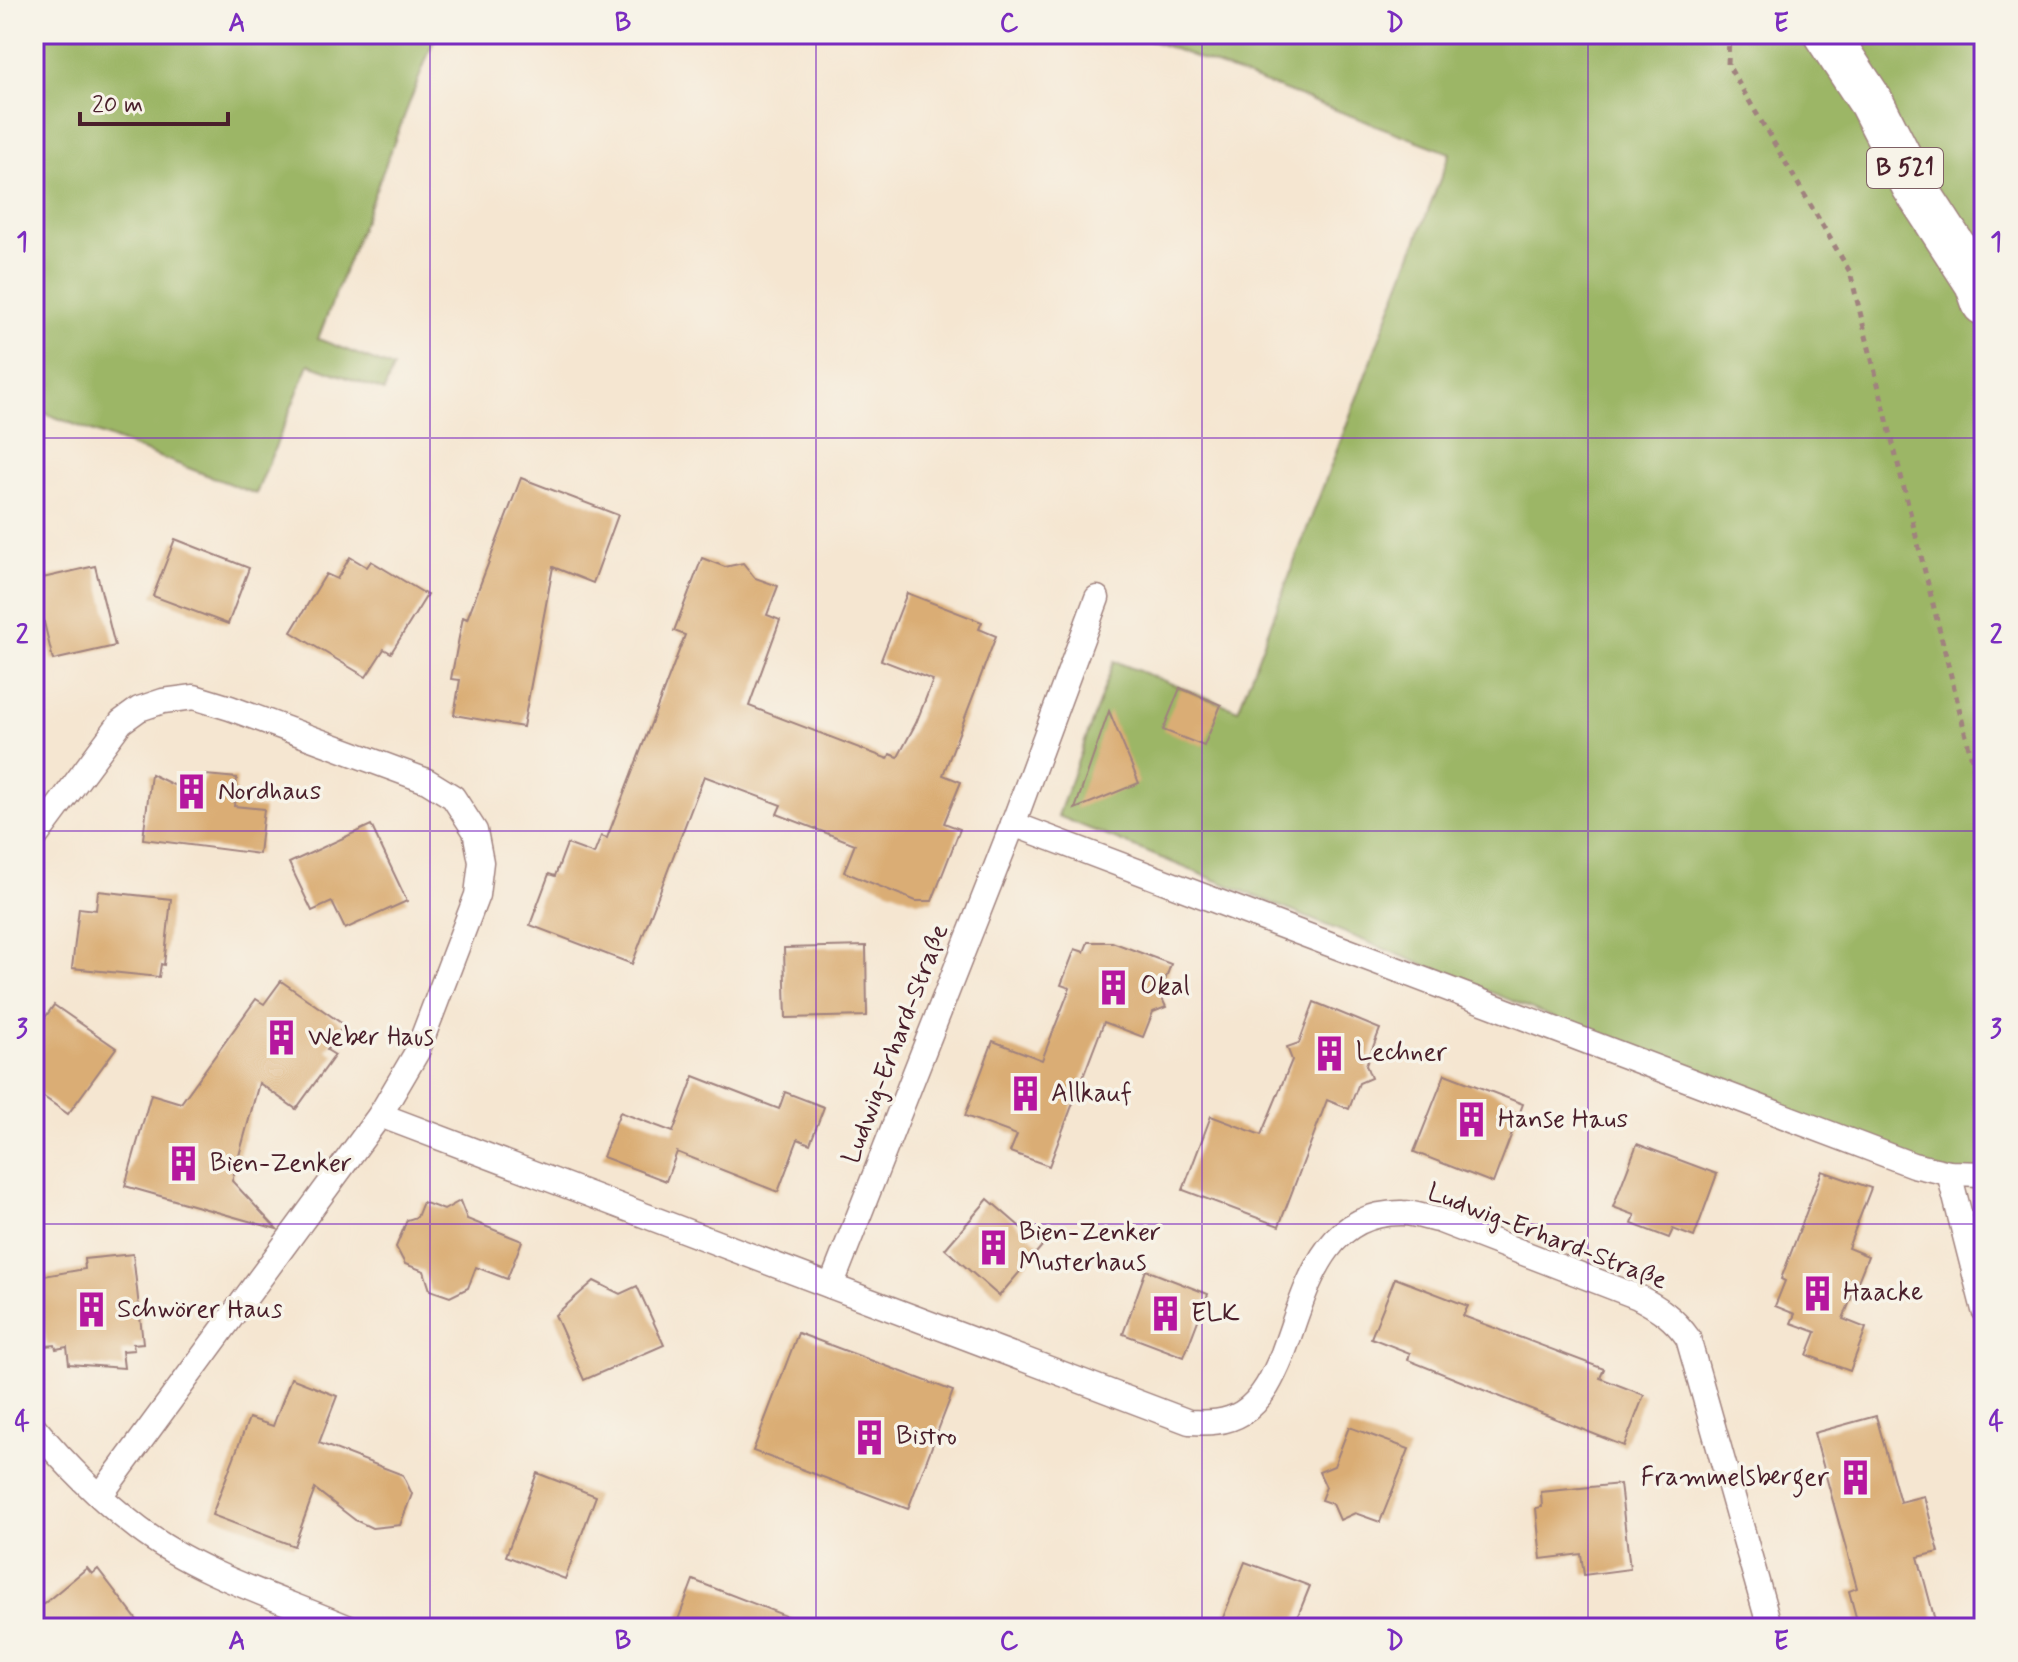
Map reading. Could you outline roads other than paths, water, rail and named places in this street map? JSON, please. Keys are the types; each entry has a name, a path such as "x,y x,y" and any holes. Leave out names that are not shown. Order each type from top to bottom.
{"main road":[{"name":"B 521","path":"1826,34 1871,102 1914,186 1977,283 1984,303"}],"lane":[{"name":"Ludwig-Erhard-Straße","path":"831,1286 1013,824 1097,598"},
{"path":"34,839 121,722 139,709 194,697 427,781 453,797 475,831 481,862 477,895 417,1052 380,1115 100,1496"},
{"path":"1013,824 1913,1165 1949,1173 1984,1174"},
{"name":"Ludwig-Erhard-Straße","path":"380,1115 1189,1422 1218,1423 1243,1413 1272,1380 1316,1265 1327,1247 1347,1228 1377,1215 1404,1212 1438,1220 1638,1297 1663,1310 1678,1324 1688,1338 1700,1374 1770,1628"},
{"path":"1949,1173 1984,1310"},
{"path":"34,1427 100,1496 141,1531 204,1567 349,1628"}],"place":[{"name":"Nordhaus","path":"192,792"},
{"name":"Okal","path":"1114,987"},
{"name":"Weber Haus","path":"282,1038"},
{"name":"Lechner","path":"1330,1053"},
{"name":"Allkauf","path":"1025,1094"},
{"name":"Hanse Haus","path":"1472,1120"},
{"name":"Bien-Zenker","path":"184,1164"},
{"name":"Bien-Zenker Musterhaus","path":"993,1248"},
{"name":"Haacke","path":"1817,1293"},
{"name":"Schwörer Haus","path":"91,1310"},
{"name":"ELK","path":"1165,1314"},
{"name":"Bistro","path":"870,1437"},
{"name":"Frammelsberger","path":"1855,1478"}]}
